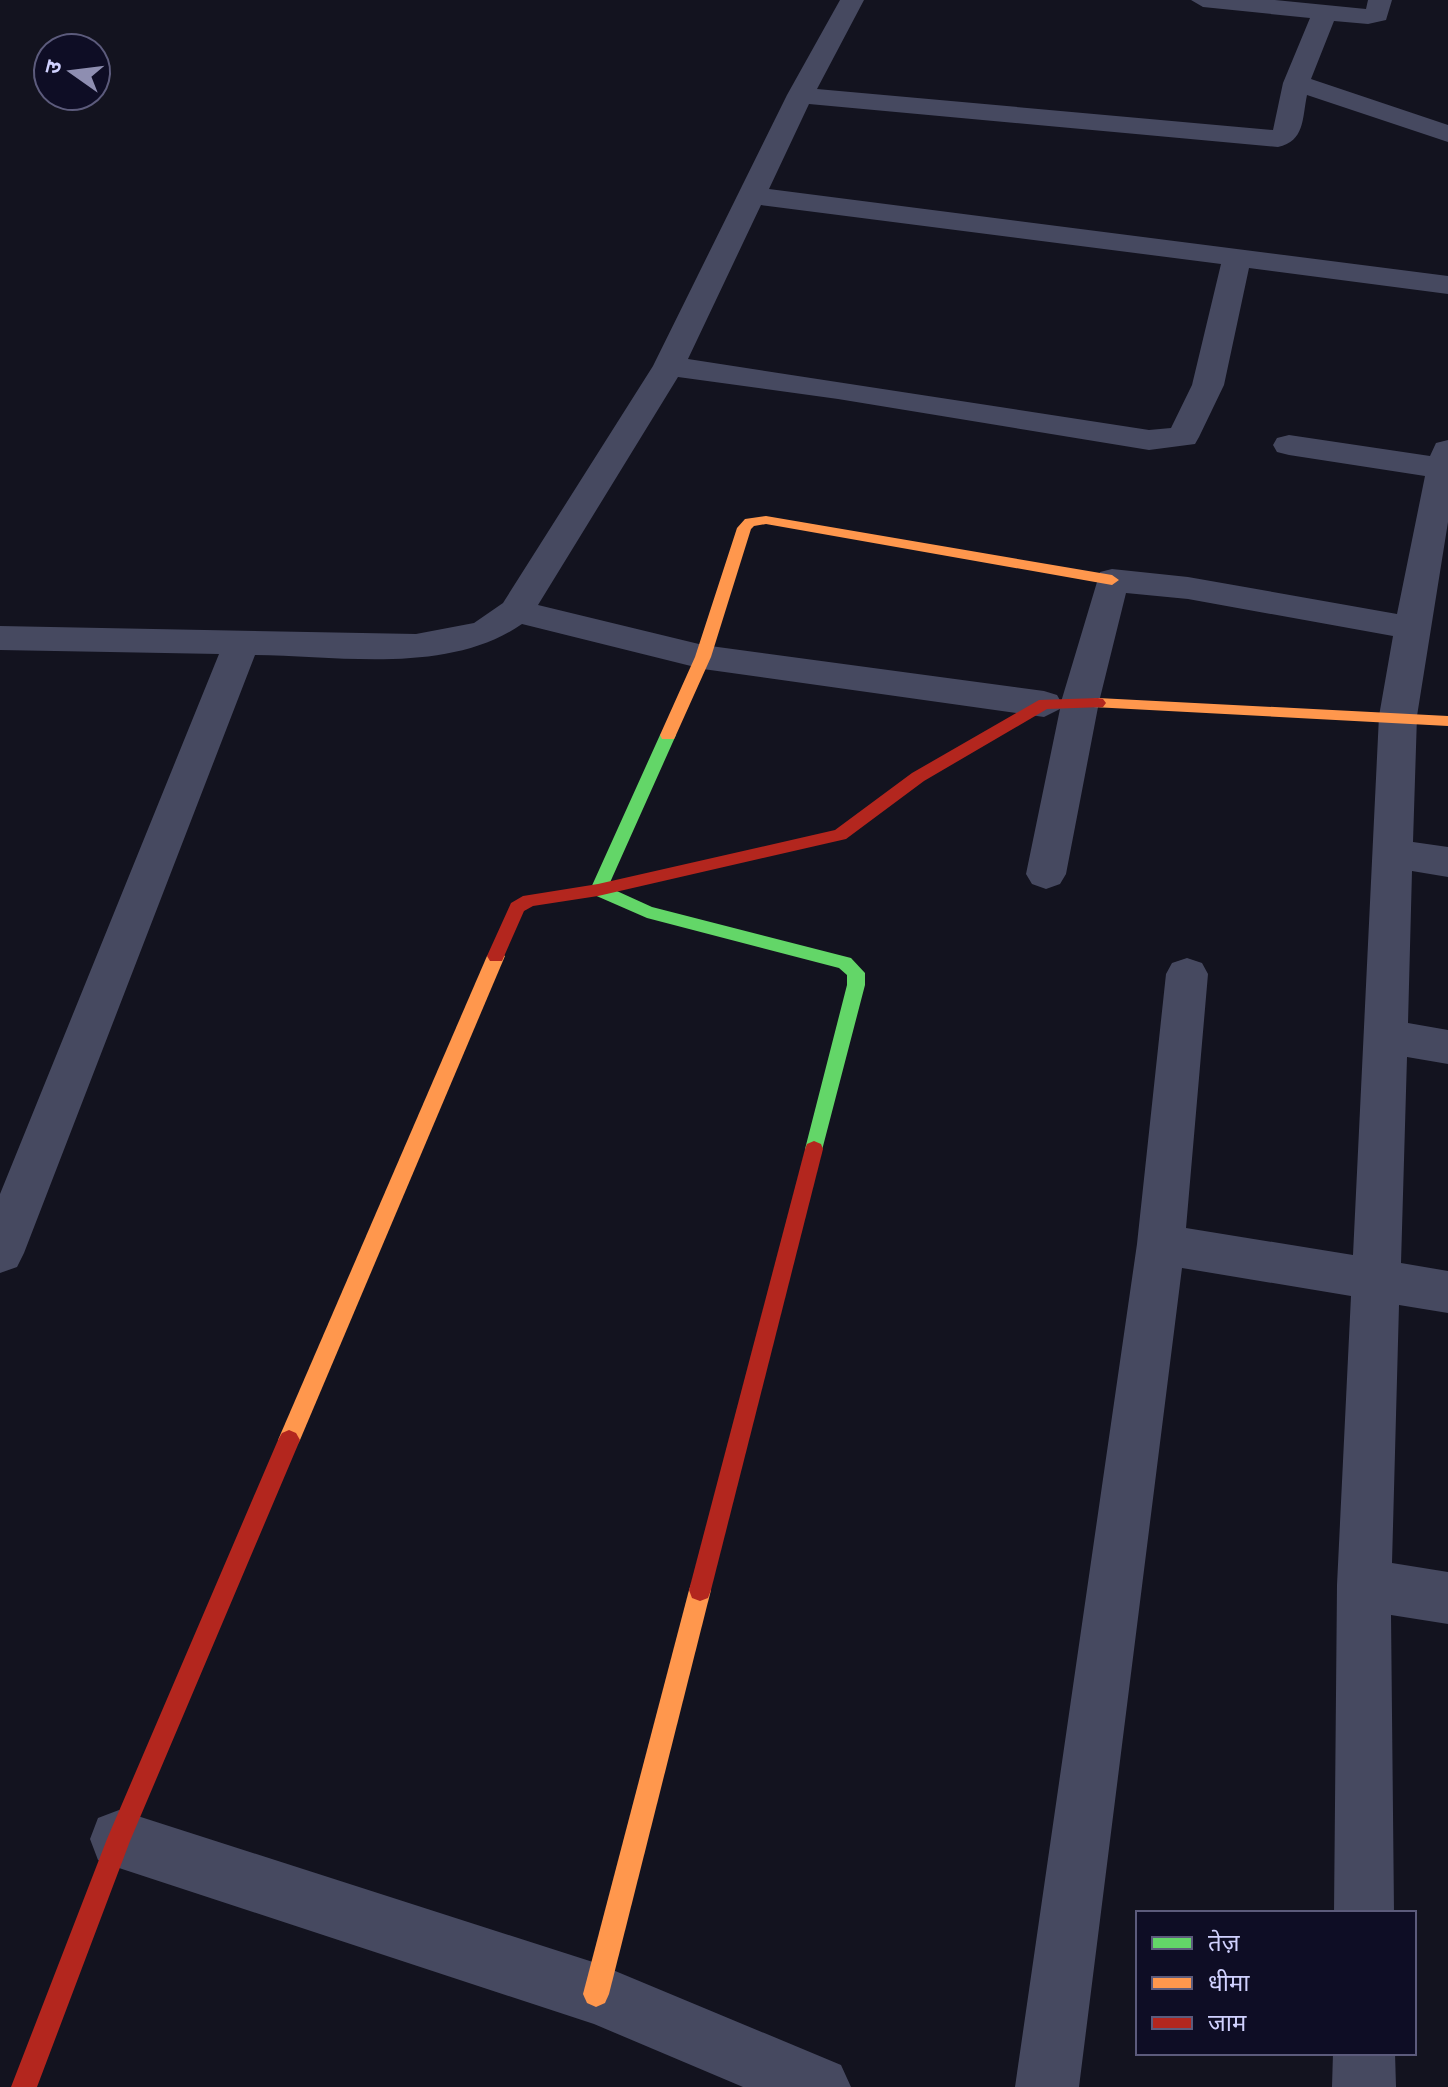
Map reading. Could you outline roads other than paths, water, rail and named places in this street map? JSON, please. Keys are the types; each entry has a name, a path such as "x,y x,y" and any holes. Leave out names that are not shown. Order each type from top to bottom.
{"street":[{"path":"0,638 416,646 485,632 516,611 669,366 800,95 852,0"},
{"path":"1203,0 1373,17 1377,15 1380,0"},
{"path":"800,95 1278,139 1286,135 1296,83 1325,13"},
{"path":"1296,83 1448,134"},
{"path":"751,195 1448,285"},
{"path":"669,366 838,389 1149,440 1175,440 1183,437 1208,385 1237,258"},
{"path":"1289,445 1446,462 1440,522 1413,628 1398,716 1364,1585 1364,1911"},
{"path":"598,890 703,657 744,528 758,520 1112,580 1188,588 1413,628"},
{"path":"1046,874 1062,703 1112,580"},
{"path":"516,611 703,657 1062,703 1398,716 1448,721"},
{"path":"0,1253 242,642"},
{"path":"24,2087 119,1839 513,912 529,900 598,890 840,835 918,777 1062,703"},
{"path":"1393,853 1448,862"},
{"path":"596,1994 856,985 856,973 845,963 647,912 598,890"},
{"path":"1047,2087 1161,1244 1187,974"},
{"path":"1386,1036 1448,1047"},
{"path":"1161,1244 1448,1292"},
{"path":"1364,1585 1448,1598"},
{"path":"119,1839 596,1994 819,2087"},
{"path":"1364,2055 1364,2087"}]}
